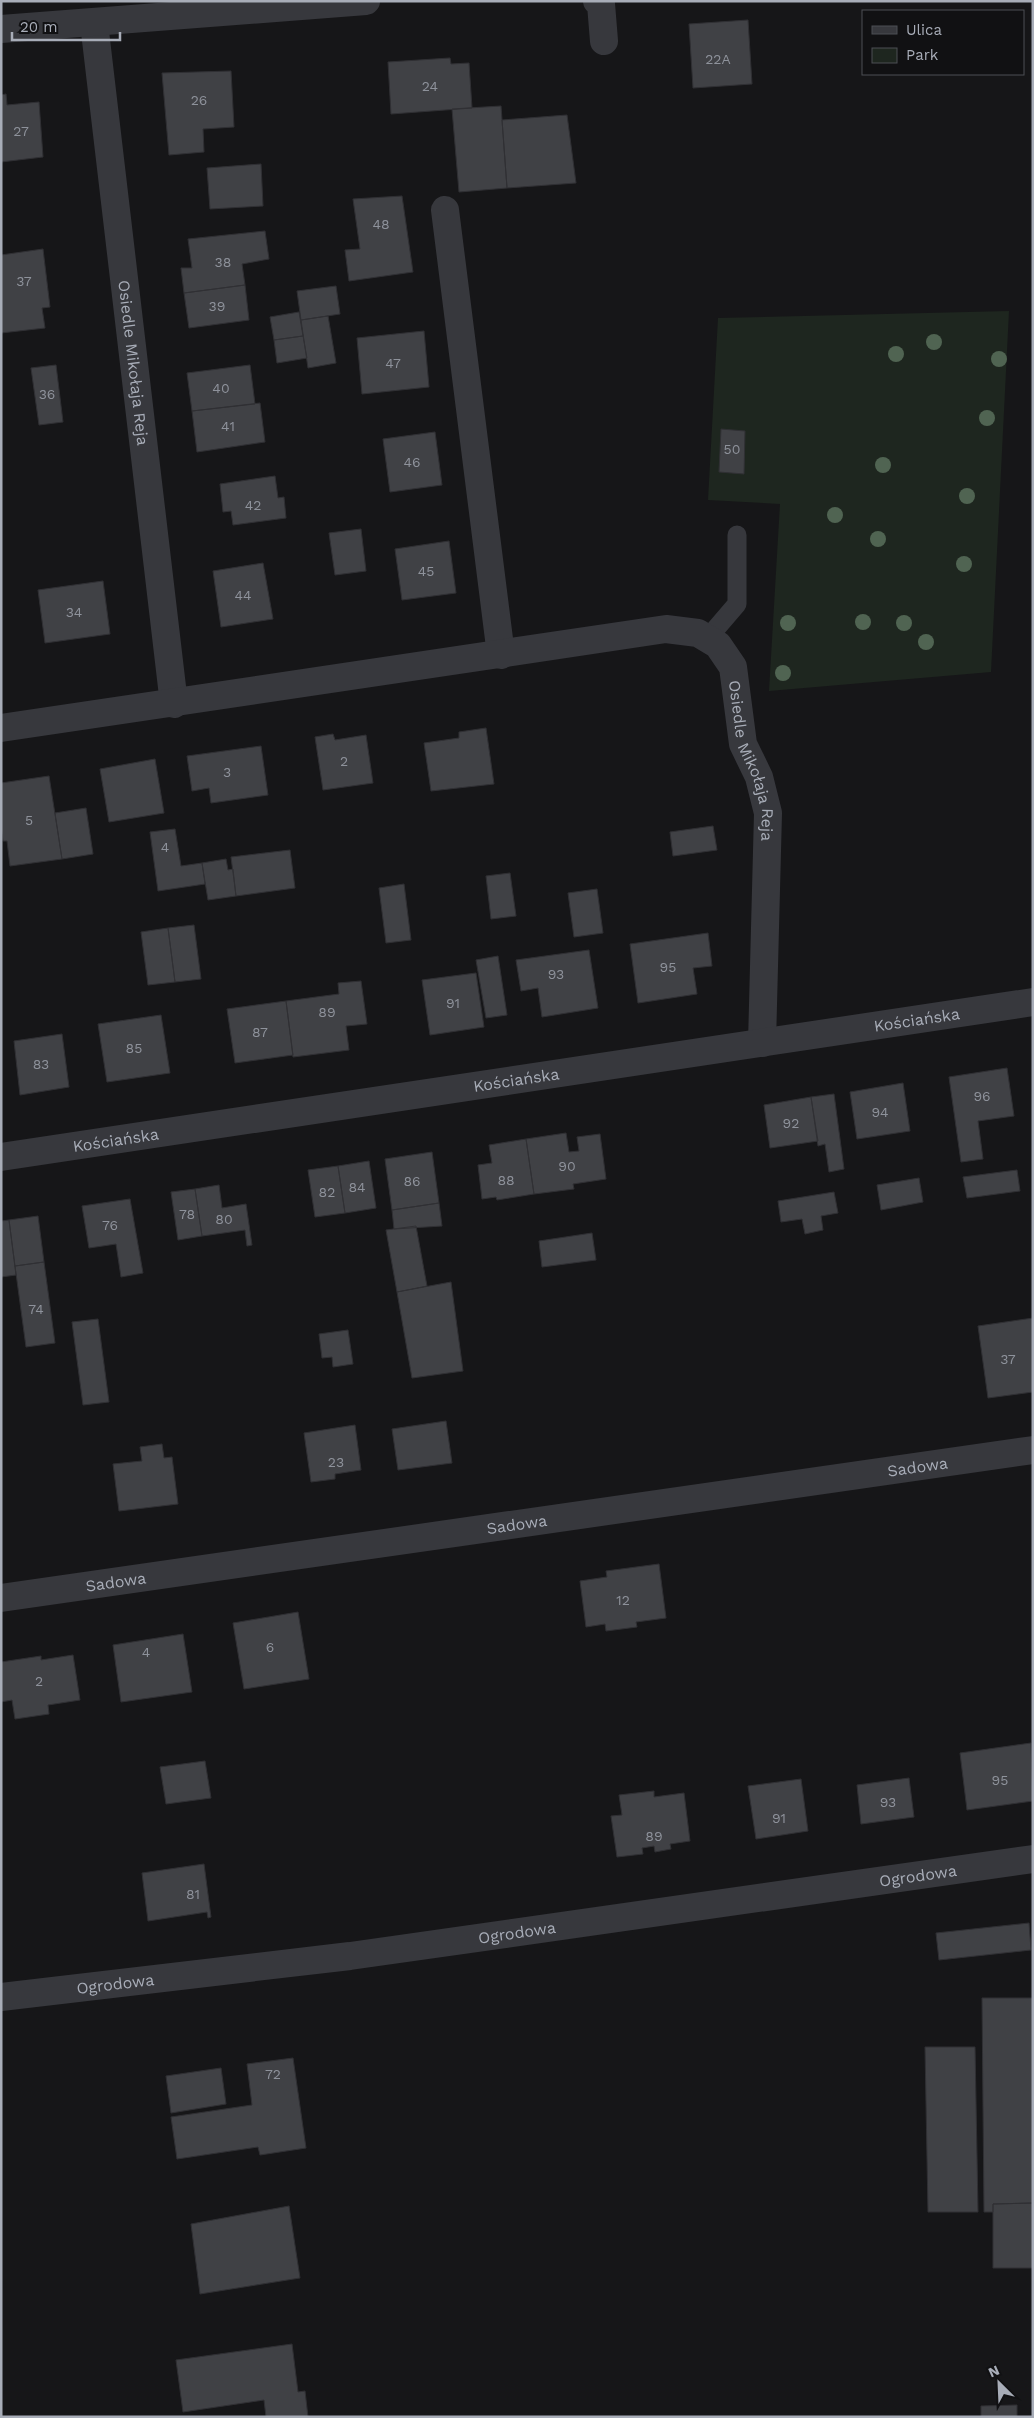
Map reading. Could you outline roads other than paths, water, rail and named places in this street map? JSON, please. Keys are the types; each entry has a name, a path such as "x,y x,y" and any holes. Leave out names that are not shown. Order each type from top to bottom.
{"street":[{"path":"1,29 366,1"},
{"path":"597,1 600,4 604,41"},
{"name":"Osiedle Mikołaja Reja","path":"94,22 174,704"},
{"path":"445,210 501,655"},
{"name":"Osiedle Mikołaja Reja","path":"1,728 174,704 666,629 698,633 718,645 732,667 742,744 759,777 768,813 762,1043"},
{"name":"Kościańska","path":"1,1157 1033,1002"},
{"name":"Sadowa","path":"1,1598 1033,1450"},
{"name":"Ogrodowa","path":"1,1997 350,1956 1033,1859"}],"lane":[{"path":"707,639 737,604 737,535"}]}
